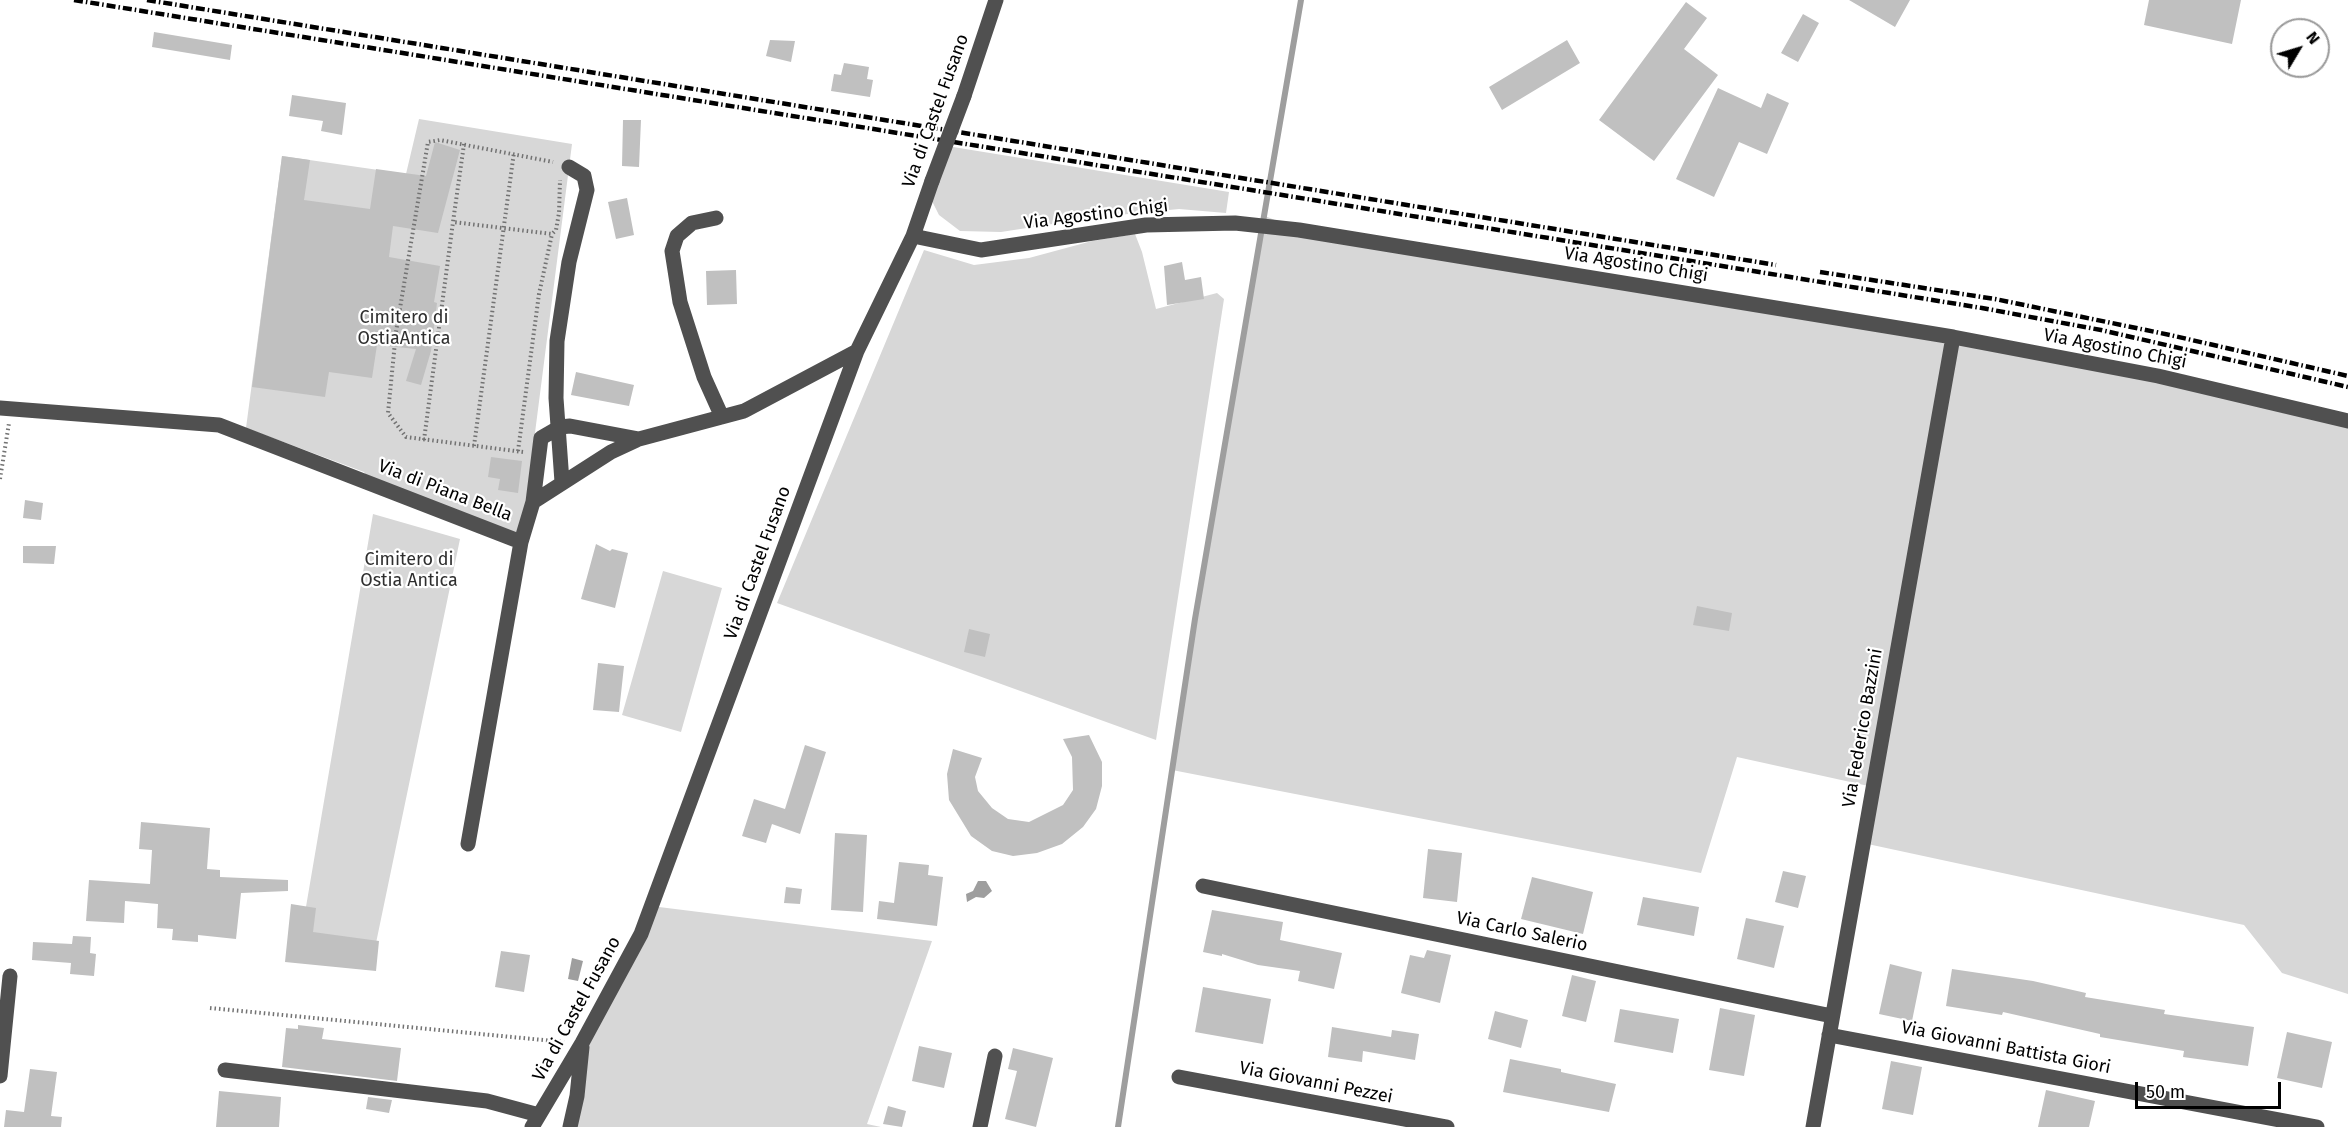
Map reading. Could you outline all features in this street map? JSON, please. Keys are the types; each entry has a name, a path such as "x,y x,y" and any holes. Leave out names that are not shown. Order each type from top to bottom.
{"street":[{"name":"Via di Castel Fusano","path":"536,1121 582,1043 641,934 857,351 912,236 964,96 996,0"},
{"path":"562,482 559,464 560,427 556,398 557,341 569,262 587,190 584,176 565,165"},
{"path":"716,218 692,223 677,236 672,251 680,302 704,377 722,417"},
{"name":"Via Agostino Chigi","path":"912,236 981,250 1146,225 1235,224 1299,230 1953,337 2158,376 2348,421"},
{"name":"Via Federico Bazzini","path":"1813,1127 1953,337"},
{"name":"Via di Piana Bella","path":"6,409 219,425 521,542 533,502 610,452 639,439 744,411 857,351"},
{"path":"525,452 541,438 560,427 570,426 639,439"},
{"path":"533,502 541,438"},
{"path":"468,844 521,542"},
{"name":"Via Carlo Salerio","path":"1203,886 1832,1016"},
{"path":"0,1076 10,976"},
{"name":"Via Giovanni Battista Giori","path":"1829,1035 2317,1127"},
{"path":"570,1127 578,1096 582,1043"},
{"path":"980,1127 995,1056"},
{"path":"225,1070 487,1101 536,1121"},
{"name":"Via Giovanni Pezzei","path":"1179,1077 1447,1127"},
{"path":"560,1080 578,1096"}],"path":[{"path":"432,140 464,144 565,165 559,213 539,294 525,452 406,437 395,426 388,413 396,332 428,142 432,140"},
{"path":"424,440 464,144"},
{"path":"474,446 514,153"},
{"path":"453,222 552,234"},
{"path":"0,479 6,409"},
{"path":"210,1008 582,1043"}],"green space":[{"name":"Cimitero di OstiaAntica","path":"419,119 572,144 521,542 371,483 364,472 246,428 282,156 406,174"},
{"path":"947,146 1229,192 1226,213 1179,209 1098,217 1001,232 960,231 939,215 932,201"},
{"path":"1265,216 1299,230 1953,337 2348,421 2348,994 2282,973 2244,925 1863,843 1873,787 1737,757 1701,873 1172,770"},
{"path":"1135,234 1142,252 1156,309 1217,293 1224,299 1156,740 777,603 924,250 974,265 1029,258 1092,241"},
{"name":"Cimitero di Ostia Antica","path":"373,514 460,539 376,943 301,936"},
{"path":"663,571 722,588 681,732 622,715"},
{"path":"651,906 932,941 867,1124 881,1127 570,1127 582,1043"}],"shaded area":[{"path":"978,881 986,881 992,891 984,898 976,897 967,902 966,894 973,891"},
{"path":"572,958 583,961 578,981 568,979"}],"building":[{"path":"1849,0 1910,0 1895,27"},
{"path":"2149,0 2241,0 2232,44 2144,25"},
{"path":"1686,2 1707,18 1684,49 1718,75 1654,161 1599,120"},
{"path":"1803,14 1819,23 1798,62 1781,53"},
{"path":"154,32 232,45 230,60 152,47"},
{"path":"770,40 795,41 791,62 766,56"},
{"path":"1567,40 1580,63 1502,110 1489,87"},
{"path":"844,63 869,67 867,79 873,80 870,97 831,91 834,74 841,75"},
{"path":"1718,88 1761,108 1767,93 1789,103 1767,154 1739,142 1714,197 1676,179"},
{"path":"292,95 346,103 342,135 321,131 323,121 289,116"},
{"path":"623,120 641,120 639,167 622,166"},
{"path":"435,142 460,150 438,233 393,226 389,257 440,266 434,302 437,303 431,351 421,385 406,381 416,349 377,345 372,378 329,372 325,397 252,387 282,156 310,160 304,200 370,209 376,169 426,176"},
{"path":"627,198 634,235 616,239 608,202"},
{"path":"1182,262 1185,280 1201,277 1204,299 1167,305 1164,266"},
{"path":"736,270 737,304 707,305 706,271"},
{"path":"576,372 634,385 629,406 571,395"},
{"path":"491,457 522,461 518,493 498,490 500,479 488,477"},
{"path":"25,500 43,503 41,520 23,518"},
{"path":"596,544 610,551 612,549 628,553 615,608 581,599"},
{"path":"23,546 56,546 54,564 23,563"},
{"path":"1697,606 1732,613 1729,631 1693,625"},
{"path":"969,629 990,634 985,657 964,652"},
{"path":"598,663 624,666 619,712 593,710"},
{"path":"1089,735 1102,762 1102,786 1096,809 1083,827 1062,844 1037,853 1013,856 992,851 971,836 949,800 947,774 953,749 982,758 975,777 978,791 992,808 1008,819 1029,822 1063,805 1073,790 1072,757 1063,739"},
{"path":"805,745 826,752 800,834 772,824 766,843 742,836 754,799 785,809"},
{"path":"141,822 210,828 207,869 220,870 220,877 288,880 288,891 241,893 236,939 198,935 198,942 172,940 173,929 157,928 158,904 125,901 124,923 86,921 89,880 150,884 152,850 139,849"},
{"path":"835,833 867,835 863,912 831,910"},
{"path":"1428,849 1462,853 1457,902 1423,898"},
{"path":"899,862 929,865 928,875 943,877 937,926 877,919 879,901 894,903"},
{"path":"1783,871 1806,876 1798,908 1775,902"},
{"path":"1532,877 1593,892 1583,934 1521,919"},
{"path":"786,887 802,889 800,904 784,903"},
{"path":"1643,897 1699,907 1694,936 1637,925"},
{"path":"291,904 316,908 313,932 379,941 376,971 285,962"},
{"path":"1212,910 1283,922 1280,940 1342,953 1334,989 1298,981 1300,971 1258,965 1222,954 1222,956 1203,952"},
{"path":"1746,918 1784,926 1774,968 1737,959"},
{"path":"73,936 91,937 90,953 96,954 94,976 70,974 71,963 32,960 33,942 72,944"},
{"path":"1427,950 1451,955 1440,1003 1401,993 1410,955 1424,958"},
{"path":"501,951 530,955 524,992 495,987"},
{"path":"1890,964 1922,972 1912,1021 1879,1014"},
{"path":"1952,969 2033,981 2086,993 2085,997 2165,1010 2164,1014 2254,1027 2248,1066 2183,1057 2184,1051 2100,1037 2100,1034 2003,1012 2002,1015 1946,1006"},
{"path":"1572,975 1596,981 1586,1022 1562,1016"},
{"path":"1203,987 1271,999 1263,1044 1195,1032"},
{"path":"1720,1008 1755,1015 1744,1076 1709,1070"},
{"path":"1620,1009 1679,1019 1673,1053 1614,1042"},
{"path":"1495,1011 1528,1020 1521,1048 1488,1039"},
{"path":"298,1025 324,1028 322,1039 401,1048 397,1081 282,1067 286,1028 298,1029"},
{"path":"1332,1027 1391,1037 1392,1030 1419,1034 1415,1060 1363,1051 1362,1062 1328,1057"},
{"path":"2287,1032 2332,1042 2322,1088 2277,1078"},
{"path":"919,1046 952,1053 944,1088 912,1081"},
{"path":"1013,1048 1053,1058 1036,1127 1005,1119 1017,1071 1008,1069"},
{"path":"1510,1059 1561,1069 1561,1072 1616,1084 1609,1112 1503,1092"},
{"path":"1891,1061 1922,1067 1913,1115 1882,1109"},
{"path":"30,1069 57,1072 51,1116 62,1117 61,1127 4,1127 6,1110 24,1112"},
{"path":"2046,1090 2095,1101 2089,1127 2038,1127"},
{"path":"219,1091 281,1097 279,1127 216,1127"},
{"path":"368,1097 392,1100 389,1113 366,1109"},
{"path":"888,1106 906,1111 902,1127 883,1124"}],"waterway":[{"path":"1118,1127 1195,619 1301,0"}],"railway":[{"path":"74,0 1982,308 2101,330 2348,387"},
{"path":"147,0 1776,265"},
{"path":"1820,272 1995,299 2170,335 2348,376"}]}
